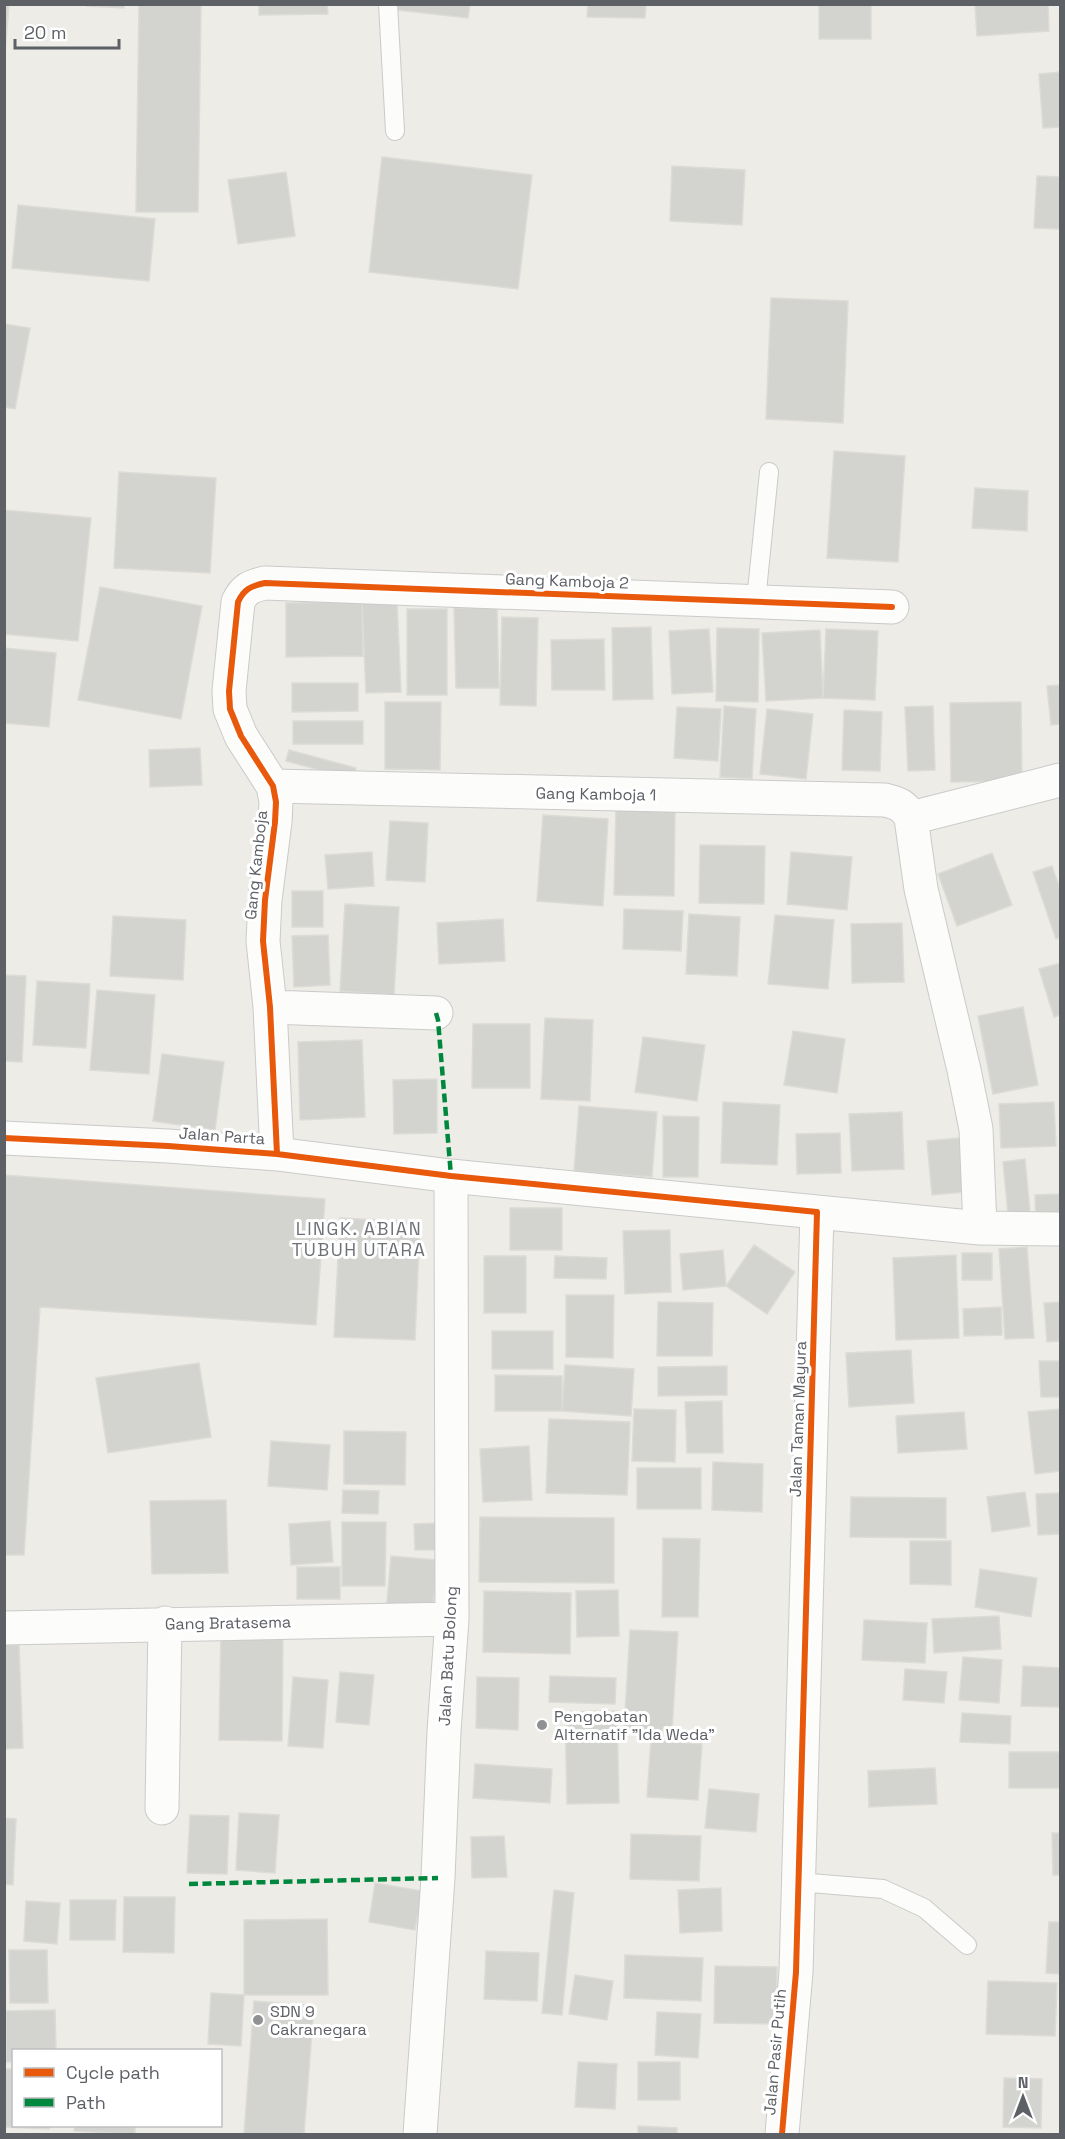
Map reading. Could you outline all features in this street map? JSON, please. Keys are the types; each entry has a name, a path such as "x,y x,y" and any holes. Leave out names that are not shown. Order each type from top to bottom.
{"street":[{"name":"Gang Kamboja 2","path":"243,592 250,587 265,583 892,607"},
{"name":"Gang Kamboja","path":"243,592 238,602 229,691 230,709 241,736 273,786 276,802 267,870 264,941 270,1007 277,1154"},
{"path":"980,1228 976,1129 921,889 911,818 1060,780"},
{"name":"Gang Kamboja 1","path":"273,786 885,800 897,802 906,809 911,818"},
{"path":"270,1007 436,1013"},
{"name":"Jalan Parta","path":"4,1138 277,1154 462,1176"},
{"path":"462,1176 980,1228 1060,1229"},
{"name":"Jalan Batu Bolong","path":"420,2134 438,1878 444,1731 452,1619 462,1176"},
{"name":"Jalan Taman Mayura","path":"796,1972 817,1212"},
{"name":"Gang Bratasema","path":"4,1628 452,1619"},
{"path":"162,1808 165,1623"},
{"name":"Jalan Pasir Putih","path":"782,2134 796,1972"}],"lane":[{"path":"388,4 395,131"},
{"path":"756,602 769,472"},
{"path":"798,1882 882,1889 924,1908 967,1945"}],"building":[{"path":"4,4 9,4 5,53 4,52"},
{"path":"88,4 124,4 124,8 87,6"},
{"path":"139,4 201,4 198,212 136,212"},
{"path":"259,4 327,4 328,14 259,15"},
{"path":"390,4 470,4 468,18 389,9"},
{"path":"588,4 646,4 645,18 587,17"},
{"path":"819,4 871,4 871,39 819,39"},
{"path":"975,4 1048,4 1049,31 977,36"},
{"path":"1060,72 1060,127 1043,128 1039,74"},
{"path":"382,157 532,175 518,289 369,272"},
{"path":"672,166 745,170 742,225 670,221"},
{"path":"286,172 295,236 238,244 228,180"},
{"path":"1037,176 1060,177 1060,229 1034,228"},
{"path":"18,205 155,219 149,281 12,268"},
{"path":"771,298 848,301 843,423 766,419"},
{"path":"4,324 30,328 15,409 4,407"},
{"path":"834,451 905,456 898,562 827,558"},
{"path":"119,472 216,478 210,573 114,568"},
{"path":"975,488 1028,491 1027,531 972,528"},
{"path":"4,510 91,518 78,641 4,634"},
{"path":"100,587 202,606 181,719 78,700"},
{"path":"397,601 401,692 366,693 362,602"},
{"path":"362,602 363,656 286,657 286,603"},
{"path":"497,607 499,688 456,688 454,608"},
{"path":"407,609 447,609 447,695 407,695"},
{"path":"502,617 538,618 536,706 500,705"},
{"path":"651,627 653,699 613,700 612,628"},
{"path":"717,628 759,629 758,702 716,701"},
{"path":"709,629 713,692 672,694 669,631"},
{"path":"826,629 878,631 875,700 823,698"},
{"path":"820,630 823,698 766,701 762,633"},
{"path":"604,639 605,690 552,690 551,640"},
{"path":"4,648 56,653 49,727 4,723"},
{"path":"292,683 358,683 358,711 292,712"},
{"path":"1060,685 1060,724 1051,725 1047,686"},
{"path":"385,702 441,702 440,770 385,769"},
{"path":"1021,702 1022,781 951,782 950,703"},
{"path":"724,706 756,709 752,779 720,777"},
{"path":"933,706 935,770 908,771 905,707"},
{"path":"677,707 721,709 718,761 674,758"},
{"path":"767,709 813,714 806,779 760,774"},
{"path":"844,710 882,712 880,771 842,770"},
{"path":"293,721 363,721 363,744 293,744"},
{"path":"200,748 202,785 150,787 149,750"},
{"path":"289,750 356,768 353,779 286,761"},
{"path":"616,808 675,810 674,896 614,895"},
{"path":"543,815 608,819 603,906 537,901"},
{"path":"390,821 428,823 425,882 386,880"},
{"path":"700,845 765,846 764,904 699,903"},
{"path":"372,852 374,886 328,889 325,855"},
{"path":"791,852 852,857 847,910 787,904"},
{"path":"992,853 1012,905 957,926 938,874"},
{"path":"1052,866 1060,889 1060,937 1056,939 1033,872"},
{"path":"292,891 323,891 323,927 292,927"},
{"path":"345,904 399,907 394,995 340,991"},
{"path":"624,909 683,911 681,951 623,949"},
{"path":"689,914 740,917 737,976 686,974"},
{"path":"775,915 834,920 828,989 768,984"},
{"path":"113,916 186,920 183,980 110,976"},
{"path":"503,919 505,961 439,964 437,923"},
{"path":"902,923 904,982 852,983 851,924"},
{"path":"328,935 330,985 294,987 292,936"},
{"path":"1060,963 1060,1015 1054,1017 1039,969"},
{"path":"4,975 26,976 22,1062 4,1061"},
{"path":"37,981 90,984 86,1048 33,1045"},
{"path":"97,990 155,995 149,1074 90,1070"},
{"path":"1023,1007 1038,1085 993,1094 978,1016"},
{"path":"545,1018 593,1020 590,1101 541,1099"},
{"path":"473,1024 530,1024 530,1088 472,1088"},
{"path":"793,1031 845,1039 837,1093 784,1085"},
{"path":"643,1037 705,1045 697,1101 635,1092"},
{"path":"362,1040 365,1117 300,1120 298,1042"},
{"path":"162,1054 224,1062 215,1130 153,1121"},
{"path":"437,1079 437,1133 394,1134 393,1080"},
{"path":"723,1102 780,1105 777,1165 721,1163"},
{"path":"1054,1102 1056,1146 1001,1148 999,1104"},
{"path":"579,1106 657,1112 652,1177 574,1171"},
{"path":"902,1112 904,1169 852,1171 849,1114"},
{"path":"663,1116 699,1117 698,1177 663,1177"},
{"path":"840,1133 841,1173 797,1174 796,1134"},
{"path":"970,1137 975,1191 932,1195 927,1141"},
{"path":"1025,1159 1031,1222 1009,1225 1003,1162"},
{"path":"4,1175 325,1199 316,1325 40,1307 24,1555 4,1555"},
{"path":"1060,1194 1060,1226 1036,1227 1035,1195"},
{"path":"510,1208 562,1208 562,1250 510,1250"},
{"path":"340,1218 420,1222 415,1340 334,1337"},
{"path":"670,1230 671,1292 625,1294 623,1231"},
{"path":"754,1245 795,1272 767,1314 726,1286"},
{"path":"1027,1247 1034,1338 1005,1339 999,1249"},
{"path":"723,1250 726,1286 683,1290 680,1254"},
{"path":"962,1253 992,1253 992,1280 962,1280"},
{"path":"956,1255 959,1338 896,1340 893,1258"},
{"path":"484,1256 526,1256 526,1313 484,1313"},
{"path":"555,1256 607,1258 606,1279 554,1278"},
{"path":"566,1295 614,1295 613,1358 566,1357"},
{"path":"658,1302 713,1303 712,1356 657,1356"},
{"path":"1060,1302 1060,1341 1047,1342 1044,1303"},
{"path":"1001,1307 1002,1335 964,1336 963,1309"},
{"path":"492,1331 553,1331 553,1369 492,1369"},
{"path":"911,1350 914,1403 849,1407 846,1353"},
{"path":"1039,1361 1060,1361 1060,1397 1041,1397"},
{"path":"199,1363 211,1437 108,1453 96,1378"},
{"path":"565,1365 634,1369 631,1416 562,1411"},
{"path":"727,1366 727,1395 658,1396 658,1367"},
{"path":"495,1375 562,1376 562,1411 495,1411"},
{"path":"722,1401 723,1453 687,1453 685,1402"},
{"path":"634,1409 676,1410 675,1462 632,1461"},
{"path":"1060,1409 1060,1471 1035,1474 1028,1412"},
{"path":"964,1412 967,1449 898,1453 896,1416"},
{"path":"549,1419 630,1422 627,1495 546,1493"},
{"path":"344,1431 406,1432 405,1485 344,1484"},
{"path":"271,1441 330,1445 327,1490 268,1486"},
{"path":"529,1446 532,1500 483,1502 480,1449"},
{"path":"713,1462 763,1464 762,1512 712,1510"},
{"path":"637,1468 701,1468 701,1509 637,1509"},
{"path":"343,1490 379,1491 378,1514 342,1513"},
{"path":"1025,1492 1030,1526 992,1532 987,1497"},
{"path":"1060,1493 1060,1534 1038,1535 1036,1494"},
{"path":"851,1497 946,1498 946,1538 850,1537"},
{"path":"226,1500 228,1573 152,1574 150,1501"},
{"path":"480,1517 614,1518 614,1583 479,1582"},
{"path":"330,1521 333,1562 291,1565 289,1524"},
{"path":"342,1522 386,1522 385,1586 342,1586"},
{"path":"441,1523 442,1550 415,1550 414,1524"},
{"path":"663,1538 700,1539 698,1617 662,1617"},
{"path":"910,1541 951,1541 951,1585 910,1584"},
{"path":"391,1556 437,1560 432,1617 386,1613"},
{"path":"297,1567 340,1567 340,1599 297,1599"},
{"path":"980,1569 1037,1578 1031,1617 975,1607"},
{"path":"618,1590 619,1636 577,1637 576,1591"},
{"path":"484,1591 571,1593 570,1654 483,1652"},
{"path":"999,1616 1001,1649 934,1653 932,1619"},
{"path":"864,1620 927,1623 925,1663 862,1660"},
{"path":"221,1629 283,1629 282,1741 219,1740"},
{"path":"630,1630 678,1632 672,1731 624,1728"},
{"path":"4,1645 19,1645 23,1748 4,1749"},
{"path":"963,1657 1002,1660 999,1703 959,1700"},
{"path":"1023,1666 1060,1668 1060,1707 1021,1706"},
{"path":"905,1669 947,1672 944,1703 903,1700"},
{"path":"340,1672 374,1675 369,1725 336,1722"},
{"path":"550,1676 616,1678 615,1704 549,1702"},
{"path":"293,1677 328,1680 323,1748 288,1746"},
{"path":"477,1677 519,1678 518,1730 476,1728"},
{"path":"617,1711 619,1803 567,1804 565,1712"},
{"path":"962,1713 1011,1716 1010,1744 960,1742"},
{"path":"651,1740 702,1744 698,1800 647,1797"},
{"path":"1009,1752 1060,1752 1060,1788 1009,1788"},
{"path":"475,1764 552,1769 550,1803 473,1798"},
{"path":"935,1768 937,1804 869,1807 868,1771"},
{"path":"709,1789 759,1794 756,1832 705,1828"},
{"path":"239,1813 279,1815 275,1873 236,1870"},
{"path":"190,1815 229,1816 227,1874 187,1873"},
{"path":"4,1818 16,1819 13,1885 4,1884"},
{"path":"1052,1833 1060,1833 1060,1875 1053,1875"},
{"path":"631,1834 701,1836 699,1881 630,1879"},
{"path":"504,1836 507,1877 472,1878 471,1837"},
{"path":"375,1883 422,1891 415,1930 369,1922"},
{"path":"721,1888 722,1931 680,1933 678,1890"},
{"path":"554,1890 574,1893 562,2015 542,2013"},
{"path":"124,1897 175,1897 174,1953 123,1952"},
{"path":"70,1900 116,1900 115,1940 70,1940"},
{"path":"26,1901 60,1903 57,1944 24,1941"},
{"path":"327,1919 328,1995 244,1995 244,1920"},
{"path":"1049,1922 1060,1922 1060,1974 1046,1973"},
{"path":"9,1950 47,1950 48,2003 10,2003"},
{"path":"486,1951 539,1953 537,2001 484,1999"},
{"path":"625,1955 703,1958 701,2001 624,1998"},
{"path":"715,1966 777,1967 776,2024 714,2023"},
{"path":"575,1975 613,1981 607,2020 569,2014"},
{"path":"988,1981 1057,1983 1055,2036 986,2034"},
{"path":"211,1993 244,1995 241,2046 208,2044"},
{"path":"254,2001 314,2006 304,2134 244,2134"},
{"path":"55,2010 56,2049 12,2049 12,2062 6,2062 6,2011"},
{"path":"657,2012 701,2014 698,2058 655,2055"},
{"path":"578,2062 617,2064 615,2109 575,2107"},
{"path":"638,2062 680,2062 680,2100 638,2100"},
{"path":"4,2069 12,2069 12,2127 50,2127 49,2129 4,2127"},
{"path":"1004,2078 1042,2079 1041,2128 1003,2127"},
{"path":"638,2126 677,2128 677,2134 638,2134"},
{"path":"75,2127 135,2127 135,2134 74,2131"}],"marked path":[{"path":"436,1013 451,1176"},
{"path":"189,1884 438,1878"}],"cycle path":[{"path":"277,1154 270,1007 263,941 265,900 276,802 273,786 241,736 230,709 229,691 238,602 245,591 265,583 892,607"},
{"path":"4,1138 277,1154 451,1176 817,1212 796,1972 782,2134"}],"place":[{"name":"Pengobatan Alternatif \"Ida Weda\"","path":"542,1725"},
{"name":"SDN 9 Cakranegara","path":"258,2020"}],"district":[{"name":"LINGK. ABIAN TUBUH UTARA","path":"359,1238"}]}
